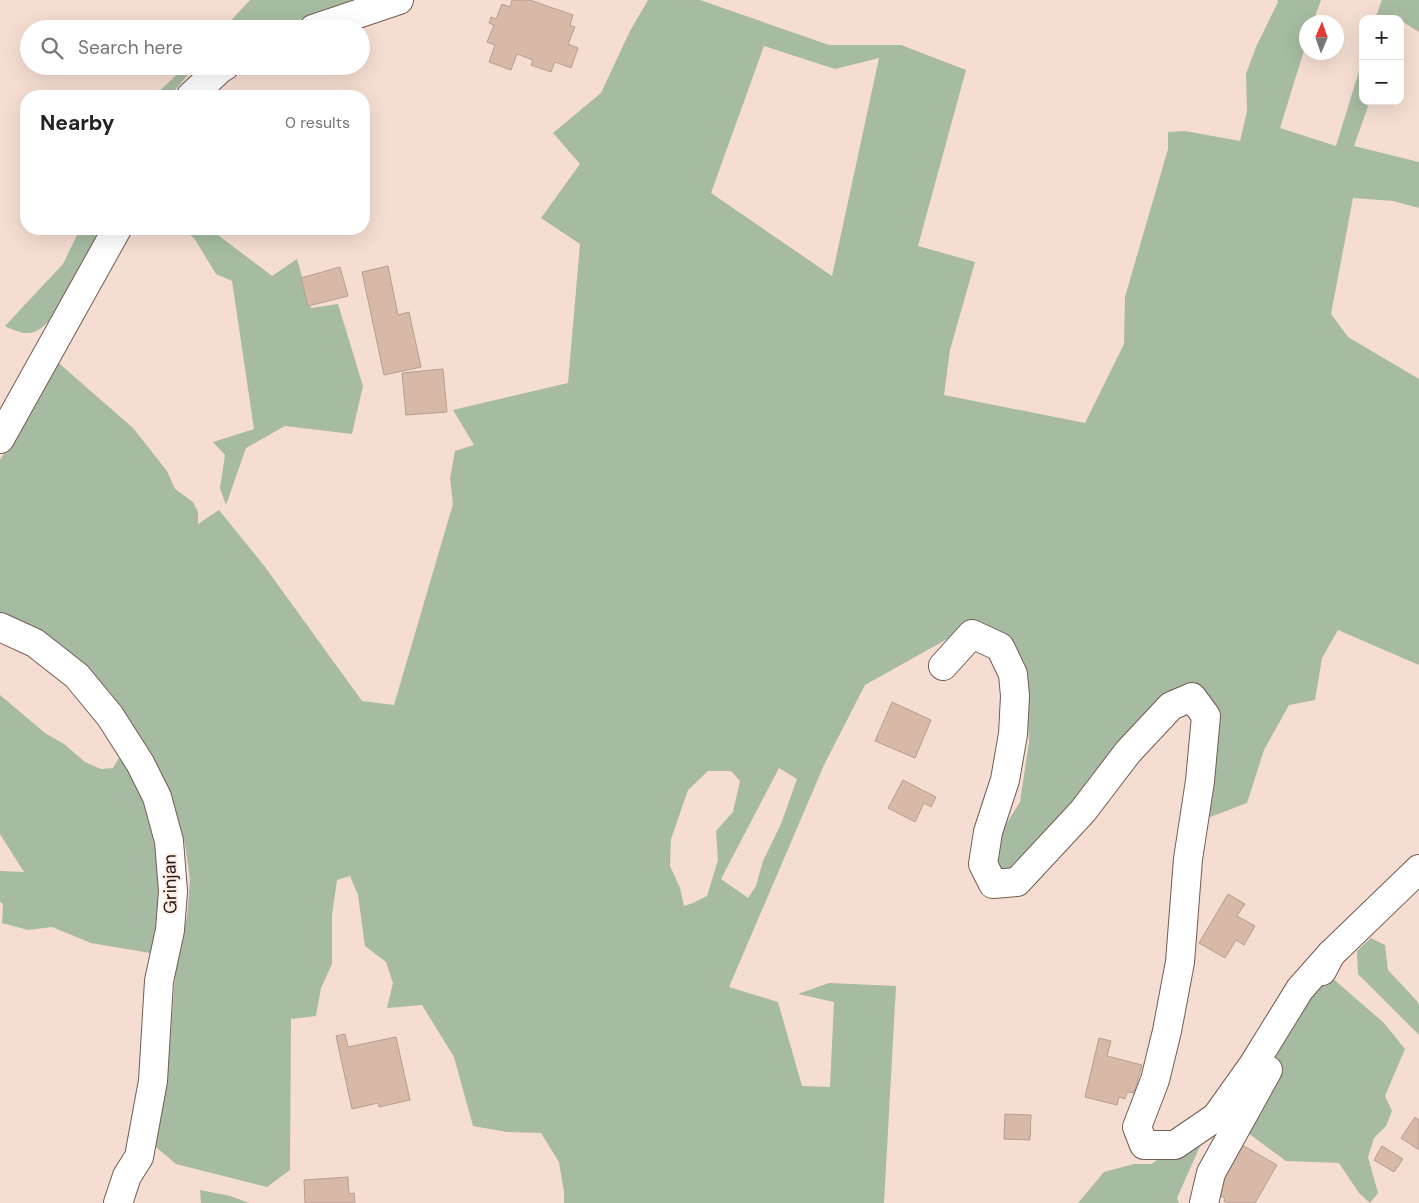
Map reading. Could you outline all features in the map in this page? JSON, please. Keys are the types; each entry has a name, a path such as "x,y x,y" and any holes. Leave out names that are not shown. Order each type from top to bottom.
{"street":[{"path":"339,20 399,0"},
{"path":"197,90 214,75"},
{"path":"0,439 113,235"},
{"name":"Grinjan","path":"0,627 34,642 77,676 110,716 140,762 157,797 169,841 173,891 170,930 159,981 153,1081 139,1156 127,1176 118,1203"},
{"path":"944,666 972,634 1000,647 1013,674 1015,696 1013,734 1005,780 988,832 983,864 993,884 1017,882 1083,811 1128,752 1171,706 1192,697 1206,716 1200,781 1188,859 1180,962 1156,1080 1137,1127 1144,1145 1175,1144 1216,1117 1253,1065 1300,989 1331,954 1419,869"},
{"path":"1204,1203 1211,1173 1331,954"}],"green space":[{"path":"250,0 362,0 299,20 231,20"},
{"path":"648,0 700,0 829,45 901,45 966,70 918,246 975,262 950,350 944,395 1085,423 1124,344 1125,297 1168,149 1168,132 1185,131 1240,141 1247,111 1246,74 1256,47 1278,2 1277,0 1321,0 1316,15 1299,15 1299,60 1301,60 1280,128 1336,146 1359,71 1359,105 1369,105 1354,146 1419,162 1419,208 1393,201 1353,198 1331,314 1348,337 1419,379 1419,665 1338,630 1322,658 1315,700 1289,705 1264,750 1247,803 1205,819 1197,690 1168,691 1034,848 1009,874 995,870 991,848 1020,802 1029,742 1026,677 965,629 865,685 824,765 729,987 778,1002 802,1086 830,1087 834,1002 798,994 829,983 896,986 884,1203 564,1203 559,1162 541,1133 507,1132 473,1126 454,1057 422,1005 387,1008 393,983 386,962 365,946 358,895 350,876 337,880 332,915 332,964 321,988 316,1016 291,1019 290,1170 267,1187 176,1164 156,1147 159,1110 169,1055 176,963 187,917 190,879 185,844 175,808 153,760 0,618 0,460 20,428 53,358 133,428 167,471 175,489 193,502 198,512 198,524 219,510 265,567 362,701 394,705 453,504 450,478 455,451 474,445 453,410 568,383 580,244 541,218 580,164 553,133 601,93 630,31","holes":["764,46 835,69 879,58 832,276 711,193","779,768 797,779 781,824 763,861 756,886 748,898 721,879","708,771 731,771 740,781 733,812 716,831 718,860 707,896 684,906 680,888 670,866 671,839 688,790"]},
{"path":"1382,0 1419,0 1419,32 1404,23 1404,15 1376,15"},
{"path":"176,75 188,75 175,90 160,90"},
{"path":"77,235 98,235 54,315 43,327 26,333 5,326 63,264"},
{"path":"190,235 218,235 272,276 297,259 311,308 338,304 363,386 352,434 285,426 246,448 226,505 220,488 225,455 213,442 254,429 232,281 216,274 194,238"},
{"path":"0,695 45,733 64,744 85,762 101,769 113,768 123,751 161,843 162,899 156,954 91,943 52,927 28,930 2,923 3,904 0,902 0,871 24,872 0,834"},
{"path":"1371,938 1385,945 1388,970 1419,1005 1419,1035 1358,974 1357,951"},
{"path":"1331,977 1384,1023 1405,1049 1385,1096 1392,1111 1386,1126 1374,1138 1368,1157 1378,1193 1370,1203 1359,1193 1339,1163 1286,1161 1237,1125 1261,1076 1312,987"},
{"path":"1208,1128 1177,1198 1179,1203 1078,1203 1104,1172 1134,1164 1151,1164"},
{"path":"200,1190 230,1196 249,1203 201,1203"}],"building":[{"path":"512,0 530,0 573,15 570,25 575,27 568,44 578,48 571,68 555,62 551,72 531,65 533,60 517,54 511,70 489,62 495,45 487,42 494,25 489,23 491,17 496,19 502,4 510,7"},
{"path":"388,266 398,315 409,312 421,367 384,375 362,272"},
{"path":"340,267 348,296 308,306 301,278"},
{"path":"443,369 447,412 406,415 402,373"},
{"path":"892,702 931,720 915,758 875,741"},
{"path":"903,780 936,797 931,807 924,803 915,822 888,808"},
{"path":"1228,894 1245,904 1237,916 1255,926 1244,945 1236,940 1225,958 1199,943"},
{"path":"345,1034 348,1047 396,1037 410,1100 379,1107 378,1103 352,1109 336,1036"},
{"path":"1099,1038 1111,1041 1107,1056 1142,1065 1134,1093 1127,1092 1125,1099 1119,1097 1117,1105 1085,1097"},
{"path":"1005,1114 1031,1115 1030,1140 1004,1139"},
{"path":"1415,1117 1419,1120 1419,1150 1401,1138"},
{"path":"1237,1142 1277,1165 1255,1203 1227,1203 1224,1201 1225,1198 1210,1191"},
{"path":"1382,1146 1403,1159 1394,1172 1374,1160"},
{"path":"348,1177 349,1194 354,1193 355,1203 305,1203 304,1180"}]}
